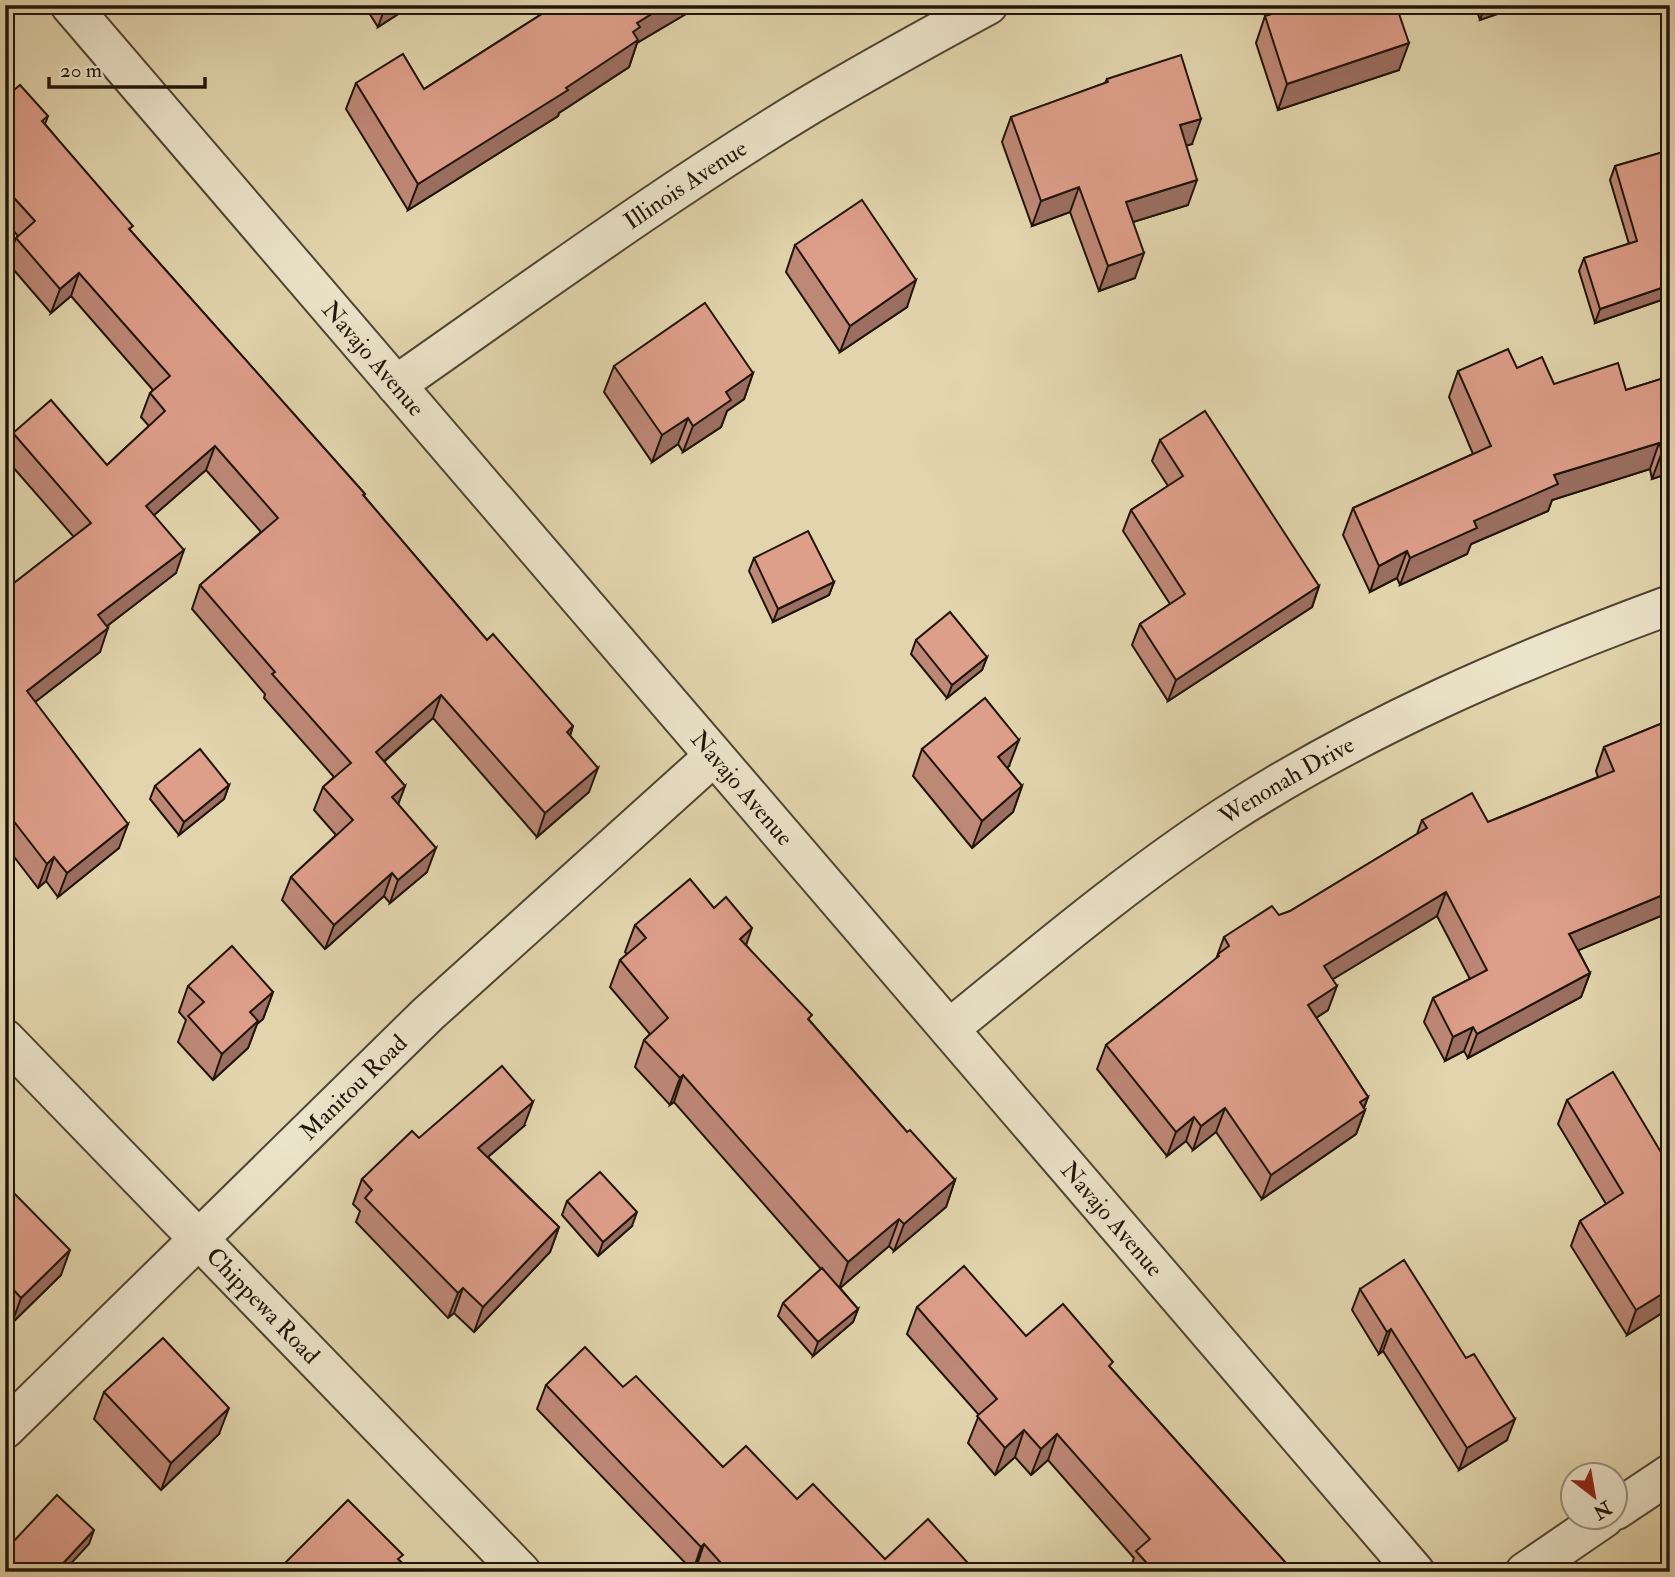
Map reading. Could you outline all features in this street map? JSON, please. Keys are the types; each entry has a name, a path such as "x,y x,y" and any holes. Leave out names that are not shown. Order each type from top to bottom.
{"street":[{"name":"Navajo Avenue","path":"70,5 1415,1572"},
{"name":"Illinois Avenue","path":"396,385 616,230 712,167 808,106 988,5"},
{"name":"Wenonah Drive","path":"949,1029 1165,858 1288,778 1373,731 1488,676 1670,605"},
{"name":"Manitou Road","path":"5,1429 428,1014 714,756"},
{"name":"Chippewa Road","path":"5,1039 521,1572"},
{"path":"1630,1500 1670,1474"},
{"path":"1525,1572 1582,1532"}],"building":[{"path":"378,5 395,5 383,13"},
{"path":"556,5 666,5 637,23 640,27 633,32 638,40 566,88 568,90 418,184 356,83 403,54 424,89"},
{"path":"1301,5 1396,5 1409,43 1287,84 1265,16"},
{"path":"1181,55 1201,119 1180,125 1197,180 1126,202 1144,253 1108,266 1079,187 1041,201 1011,117 1108,82 1107,79"},
{"path":"5,83 13,91 20,85 48,116 42,121 133,226 129,229 365,494 363,495 487,640 493,634 573,726 567,732 598,768 545,813 441,695 376,752 405,786 392,797 436,848 398,880 392,873 334,925 291,877 353,820 323,787 351,763 272,674 275,672 200,585 278,518 215,446 146,506 184,550 98,615 108,628 27,691 128,824 67,873 54,857 47,864 5,810 5,590 91,523 13,433 51,400 107,465 165,411 150,393 170,376 79,273 60,289 16,238 35,221 5,188"},
{"path":"1670,150 1670,285 1600,309 1584,258 1637,241 1615,166"},
{"path":"862,200 916,280 850,326 795,245"},
{"path":"705,303 753,373 726,392 731,400 693,426 688,418 662,435 614,366"},
{"path":"1508,349 1517,368 1542,357 1554,384 1618,363 1626,390 1670,376 1670,449 1662,452 1659,443 1554,475 1558,484 1474,521 1477,528 1410,558 1407,551 1379,566 1353,508 1491,446 1458,371"},
{"path":"1205,411 1319,586 1176,680 1140,624 1185,594 1131,510 1183,476 1160,440"},
{"path":"808,531 834,582 778,609 754,558"},
{"path":"950,612 987,657 952,685 916,640"},
{"path":"985,698 1019,740 998,757 1022,786 982,821 922,749"},
{"path":"1670,720 1670,855 1663,858 1670,873 1670,892 1569,934 1590,973 1477,1034 1473,1027 1453,1037 1433,998 1487,970 1446,892 1324,966 1337,986 1308,1005 1368,1097 1360,1102 1365,1110 1271,1175 1225,1108 1201,1126 1194,1117 1176,1132 1106,1045 1219,956 1218,954 1229,946 1224,937 1272,906 1279,915 1290,911 1427,828 1422,820 1472,793 1488,822 1614,771 1604,747"},
{"path":"200,749 229,785 184,822 155,786"},
{"path":"690,879 714,908 726,897 752,928 740,939 812,1015 808,1019 907,1132 910,1130 955,1180 904,1224 899,1219 848,1262 683,1075 680,1078 644,1040 668,1018 620,960 646,938 635,925"},
{"path":"232,946 273,992 250,1012 258,1021 222,1054 188,1016 204,1002 188,986"},
{"path":"502,1066 533,1102 478,1148 559,1227 483,1307 463,1288 458,1293 365,1198 372,1190 362,1179 412,1131 419,1138"},
{"path":"1613,1072 1668,1164 1670,1163 1670,1289 1636,1310 1580,1221 1623,1193 1567,1100"},
{"path":"600,1172 637,1212 603,1242 567,1201"},
{"path":"5,1184 70,1250 21,1298 12,1288 5,1295"},
{"path":"1404,1260 1466,1358 1474,1354 1515,1419 1467,1448 1391,1329 1387,1332 1360,1289"},
{"path":"964,1266 1026,1336 1063,1304 1113,1362 1109,1366 1294,1572 1151,1572 1153,1570 1136,1551 1150,1539 1057,1434 1041,1449 1024,1430 1005,1448 977,1416 997,1399 917,1307"},
{"path":"822,1268 858,1309 818,1342 783,1303"},
{"path":"163,1338 229,1408 171,1463 104,1392"},
{"path":"585,1347 623,1387 636,1376 723,1467 746,1446 797,1499 813,1484 885,1559 928,1519 976,1572 729,1572 704,1544 701,1547 546,1385"},
{"path":"57,1495 94,1530 55,1572 5,1572 5,1542 9,1538 13,1542"},
{"path":"348,1500 403,1555 398,1559 411,1572 289,1572 283,1565"}]}
